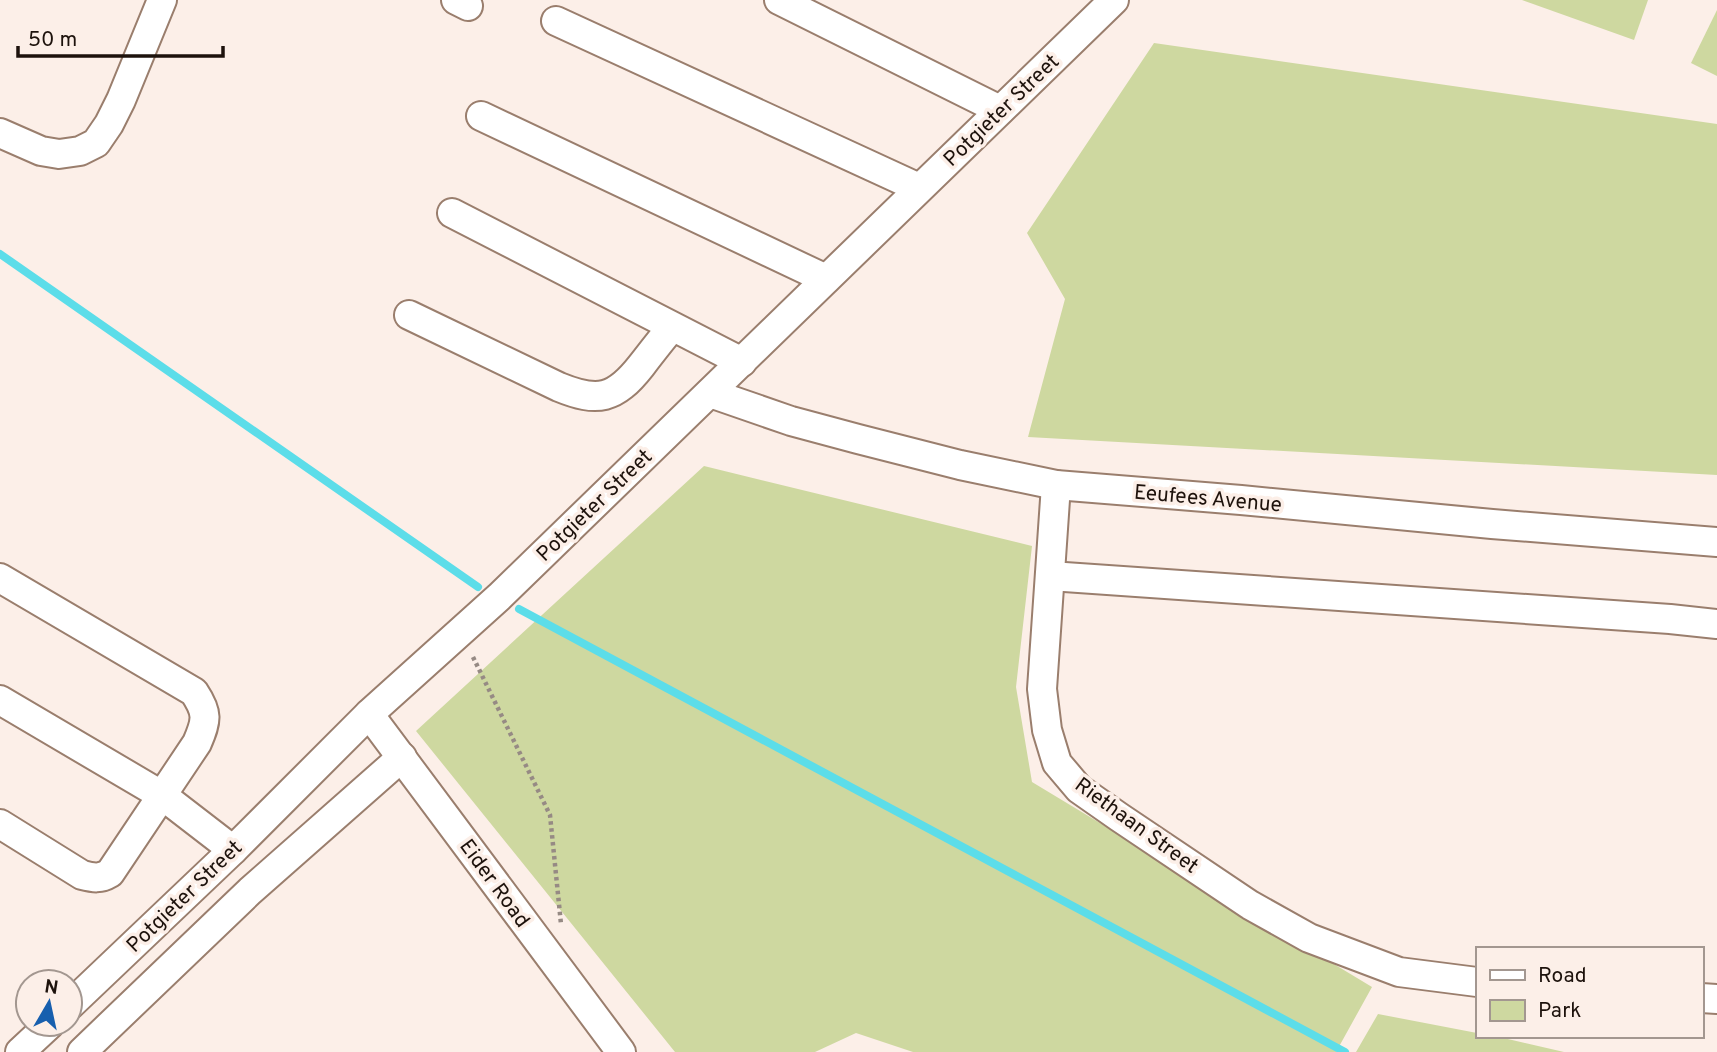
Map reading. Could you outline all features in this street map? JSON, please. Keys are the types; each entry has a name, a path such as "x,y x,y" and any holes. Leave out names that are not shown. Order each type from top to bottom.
{"street":[{"path":"0,133 41,151 59,154 80,151 96,143 121,100 162,0"},
{"path":"779,0 1000,110"},
{"name":"Potgieter Street","path":"84,992 369,714 499,597 710,393 1000,110 1106,2"},
{"path":"556,21 919,188"},
{"path":"481,116 826,279"},
{"path":"452,214 742,362"},
{"path":"409,315 559,387 577,394 594,396 610,394 622,387 672,327"},
{"name":"Eeufees Avenue","path":"710,393 791,421 858,439 960,466 1056,485 1717,542"},
{"name":"Riethaan Street","path":"1056,485 1042,689 1046,730 1057,763 1079,789 1250,905 1308,938 1399,972 1476,982"},
{"path":"1050,576 1717,624"},
{"path":"0,578 194,692 205,710 202,732 197,743 110,873 102,878 82,875 0,824"},
{"path":"0,700 163,796 233,849"},
{"name":"Eider Road","path":"369,714 612,1048"},
{"name":"Potgieter Street","path":"82,1052 250,891 402,757"},
{"path":"20,1052 35,1038"}],"path":[{"path":"460,631 550,815 562,926"}],"green space":[{"path":"1522,0 1648,0 1634,40"},
{"path":"1717,10 1717,76 1691,63"},
{"path":"1154,43 1717,124 1717,475 1028,437 1065,299 1027,233"},
{"path":"704,466 1032,546 1016,687 1032,782 1372,987 1336,1052 913,1052 856,1033 815,1052 675,1052 416,731"},
{"path":"1378,1014 1476,1033 1476,1038 1504,1038 1564,1052 1356,1052"}],"waterway":[{"path":"0,254 478,587"},
{"path":"519,609 1345,1052"}]}
